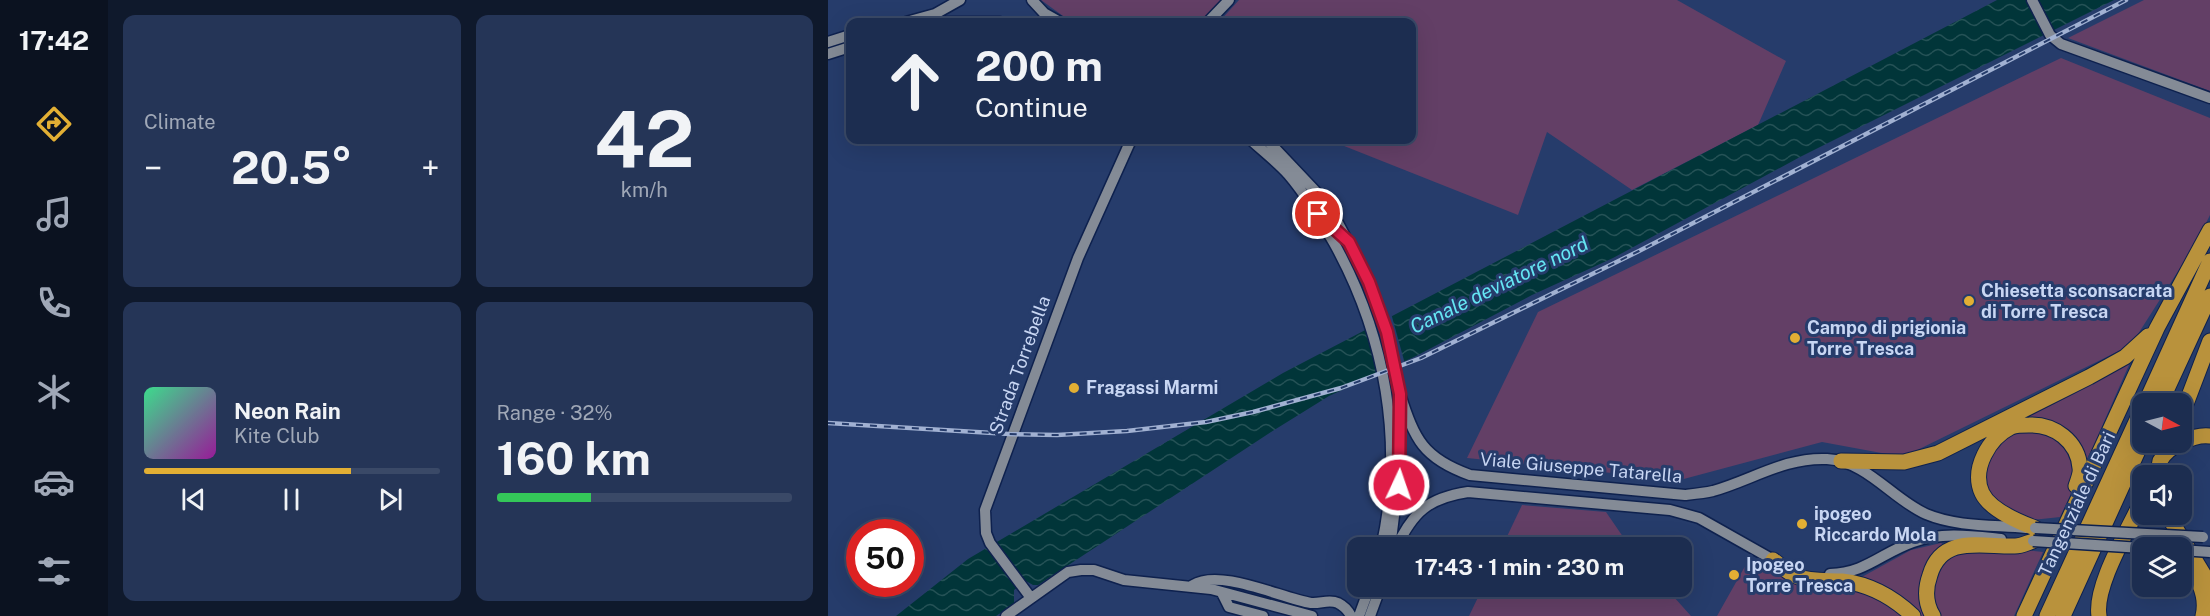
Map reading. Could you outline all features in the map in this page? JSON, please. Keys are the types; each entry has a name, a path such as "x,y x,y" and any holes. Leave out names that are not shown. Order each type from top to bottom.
{"highway":[{"path":"2022,616 2157,328 2210,230"},
{"path":"2150,393 2210,261"},
{"path":"2165,393 2210,296"},
{"path":"1841,461 1904,462 1938,453 2112,365 2141,344 2157,328"},
{"path":"2190,393 2210,341"},
{"path":"1933,616 1927,598 1927,584 1931,570 1938,559 1958,546 1972,544 2017,546 2034,535 1999,510 1982,494 1980,475 1983,455 1995,437 2013,426 2048,426 2070,442 2081,469 2067,518"},
{"name":"Tangenziale di Bari","path":"2048,616 2132,431"},
{"path":"2161,465 2172,449 2189,439 2210,436"},
{"name":"Tangenziale di Bari","path":"2063,616 2137,453"},
{"path":"2099,616 2097,606 2102,585 2132,521"},
{"path":"2174,525 2210,585"},
{"path":"1773,560 1795,576 1809,580 1843,581 1873,589 1899,604 1913,616"},
{"path":"2192,573 2204,595 2203,616"}],"main road":[{"path":"919,18 945,10 960,0"},
{"path":"1032,0 1044,13 1053,18"},
{"path":"1212,18 1228,0"},
{"path":"2032,0 2050,35 2061,44 2210,98"},
{"path":"828,42 846,36"},
{"path":"828,54 846,48"},
{"name":"Strada Torrebella","path":"1031,598 990,543 985,510 1078,258 1129,144"},
{"path":"1255,144 1288,175 1318,214 1348,267 1373,331 1387,397 1390,427 1390,480 1382,537"},
{"path":"1272,144 1319,195 1349,242 1375,298 1387,332 1400,394 1400,468 1391,537"},
{"path":"1306,182 1318,214 1349,242"},
{"name":"Viale Giuseppe Tatarella","path":"1400,394 1420,444 1450,468 1470,475 1685,495 1713,491 1784,464 1812,459 1841,461 1870,475 1901,500 1928,515 1958,523 2034,535 2132,547"},
{"name":"Viale Giuseppe Tatarella","path":"1402,537 1415,515 1429,503 1451,494 1468,492 1670,510 1699,518 1773,560 1804,572 1844,573 1871,565 1910,543 1932,537 1960,535 2208,536"},
{"path":"2192,551 2210,552"},
{"path":"1006,616 1068,572 1094,570 1124,580 1192,586 1312,616"},
{"path":"1192,586 1211,580 1237,583 1312,603 1336,602 1345,607 1351,616"},
{"path":"1222,593 1229,607 1263,616"},
{"path":"1359,616 1366,597"},
{"path":"1370,616 1377,597"}],"shaded area":[{"path":"1041,0 1223,0 1207,18 1069,18"},
{"path":"1239,0 1677,0 1786,61 1758,125 1632,190 1547,132 1518,215 1339,144 1416,144 1416,18 1223,18"},
{"path":"2144,0 2210,0 2210,91 2068,38"},
{"path":"2061,58 2210,118 2210,215 2196,243 2131,345 1903,457 1822,442 1680,480 1467,458 1538,312"},
{"path":"2132,358 2085,465 2076,444 2016,420"},
{"path":"2013,430 2049,432 2069,451 2075,466 2074,487 2060,517 2033,520 2018,518 2001,508 1989,491 1985,472 1989,453"},
{"path":"1522,505 1606,512 1623,537 1507,537"},
{"path":"1941,543 1945,546 1936,556 1928,616 1918,616 1860,578 1911,550"},
{"path":"1958,549 2018,549 2043,552 2014,616 1939,616 1932,594 1933,578"},
{"path":"1748,561 1793,579 1853,588 1878,597 1905,616 1717,616"},
{"path":"1478,597 1674,597 1691,616 1469,616"}],"water":[{"name":"Canale deviatore nord","path":"1997,0 2114,0 1800,157 1613,258 1532,295 1416,356 1329,396 1038,585 1026,581 1014,590 1014,604 996,616 896,616 920,597 924,597 924,594 968,559 1283,373"}],"pier":[{"path":"1391,313 1405,364 1378,377 1366,326"}],"railway":[{"path":"828,423 1009,434 1057,435 1127,431 1206,422 1341,388 1421,358 1639,251 2126,0"}],"place":[{"name":"Chiesetta sconsacrata di Torre Tresca","path":"1969,301"},
{"name":"Campo di prigionia Torre Tresca","path":"1795,338"},
{"name":"Fragassi Marmi","path":"1074,388"},
{"name":"ipogeo Riccardo Mola","path":"1802,524"},
{"name":"Ipogeo Torre Tresca","path":"1734,575"}],"route":[{"path":"1318,214 1349,242 1369,282 1387,332 1400,394 1399,485"}]}
